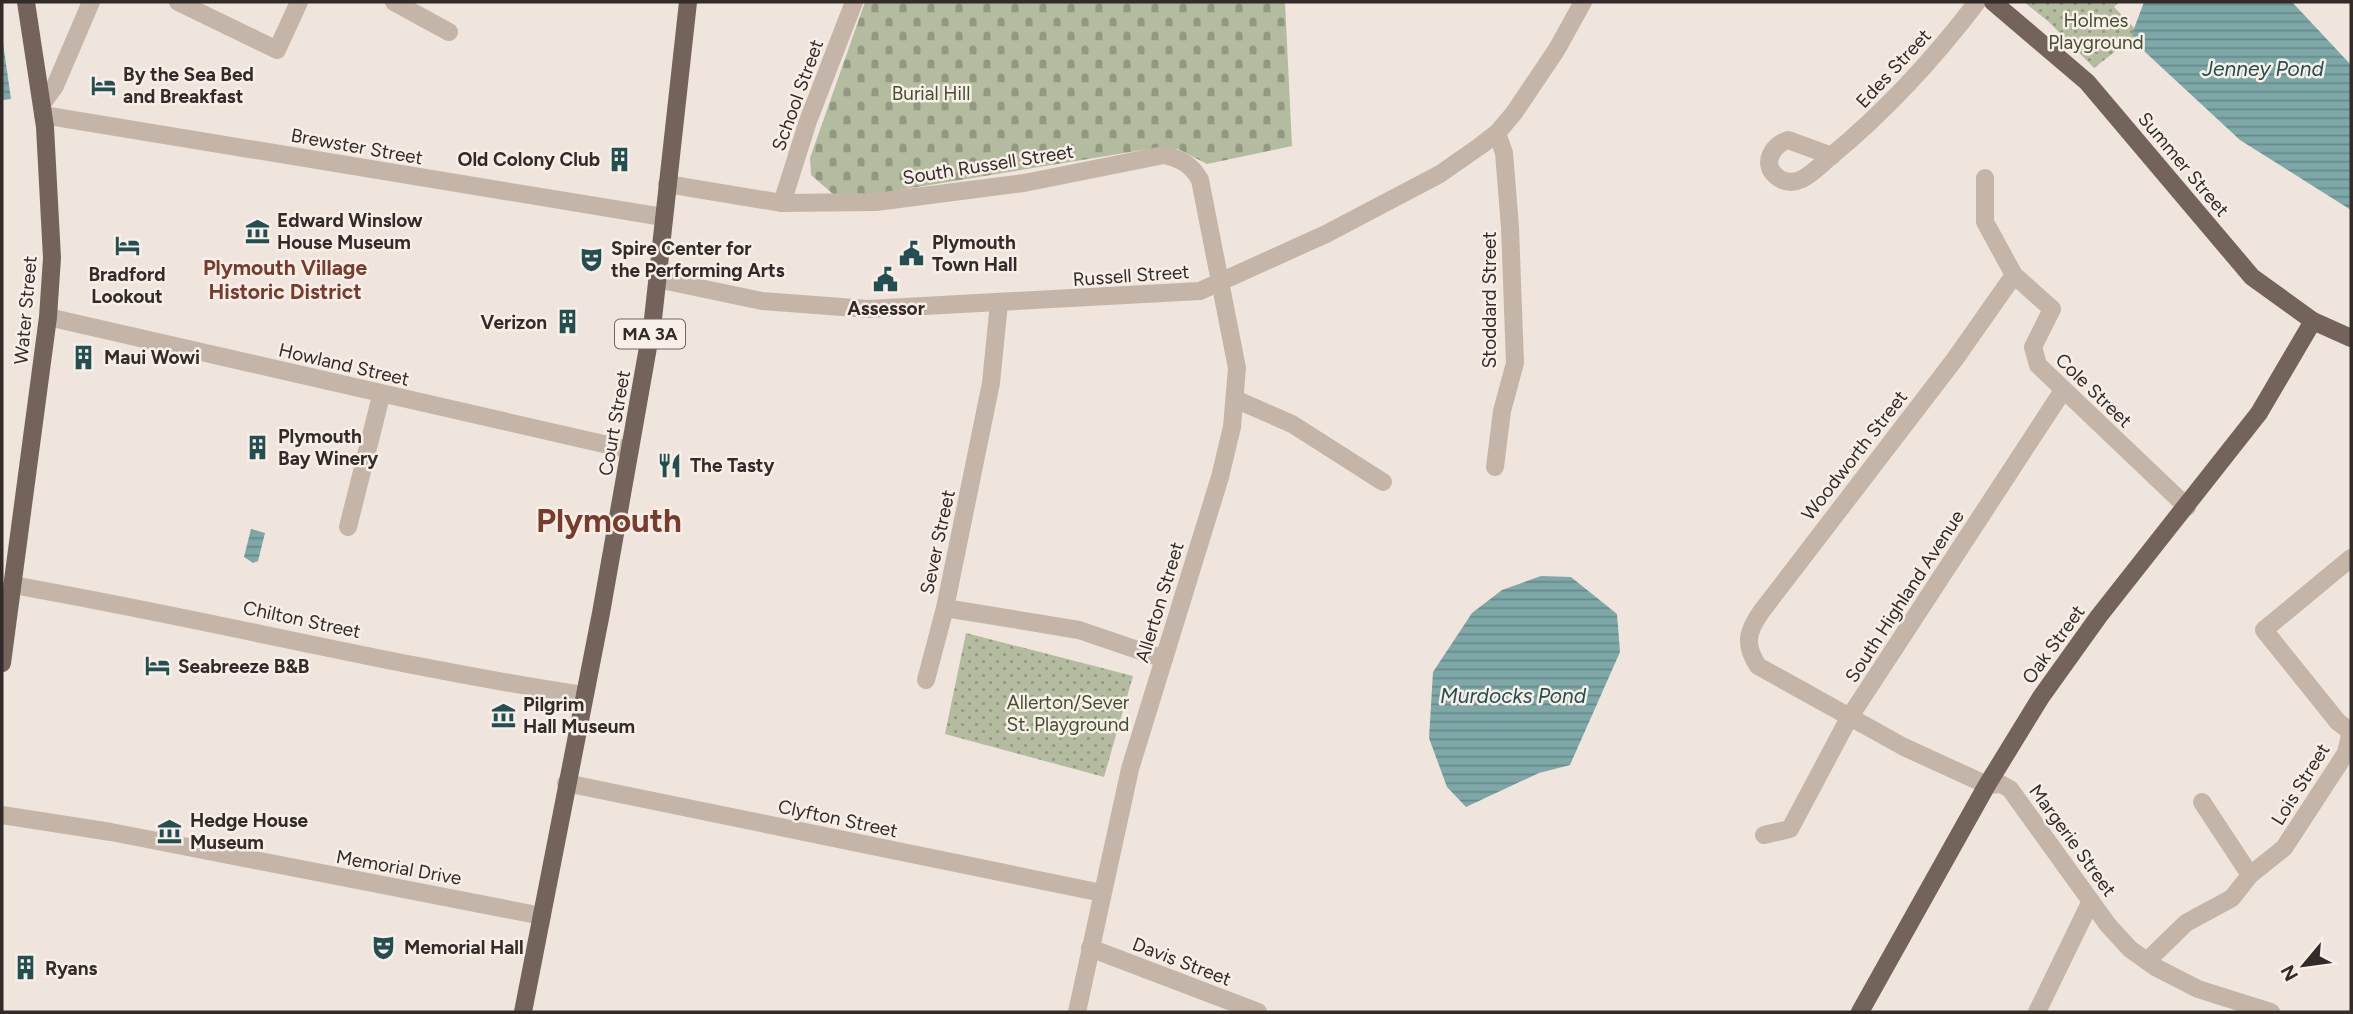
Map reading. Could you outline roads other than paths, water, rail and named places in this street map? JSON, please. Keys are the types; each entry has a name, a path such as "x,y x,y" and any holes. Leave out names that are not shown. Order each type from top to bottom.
{"main road":[{"name":"Water Street","path":"2,663 48,317 52,258 42,110 26,2"},
{"name":"Court Street","path":"523,1012 630,450 657,279 688,2"},
{"name":"Summer Street","path":"1993,2 2087,82 2252,277 2313,321 2351,338"},
{"name":"Oak Street","path":"1860,1012 1987,785 2069,656 2259,413 2313,321"}],"street":[{"path":"42,110 91,2"},
{"path":"178,2 277,50 299,2"},
{"path":"394,2 449,32"},
{"name":"School Street","path":"782,203 808,121 854,2"},
{"name":"Russell Street","path":"657,279 762,300 831,307 912,308 1194,292 1219,284 1326,234 1440,174 1497,133 1557,49 1583,2"},
{"name":"Edes Street","path":"1832,156 1900,96 1977,2"},
{"name":"Brewster Street","path":"42,110 663,218"},
{"name":"Stoddard Street","path":"1495,467 1502,411 1515,363 1509,215 1504,153 1497,133"},
{"name":"South Russell Street","path":"667,184 782,203 888,200 1024,183 1164,155 1181,159 1191,166 1200,180 1219,284"},
{"name":"Cole Street","path":"1985,178 1985,222 2014,275 2052,309 2033,346 2038,365 2062,391 2187,507"},
{"name":"Woodworth Street","path":"1758,666 1748,646 1752,625 1796,562 1955,359 2014,275"},
{"name":"Allerton Street","path":"1077,1012 1129,769 1220,477 1235,399 1237,368 1219,284"},
{"name":"Sever Street","path":"999,303 989,396 944,608 1079,631 1164,659"},
{"name":"Howland Street","path":"48,317 381,396 630,450"},
{"name":"South Highland Avenue","path":"1764,835 1790,829 1849,718 2062,391"},
{"path":"348,527 381,396"},
{"path":"1235,399 1292,424 1383,482"},
{"path":"2351,558 2264,630 2338,722 2351,731"},
{"name":"Chilton Street","path":"12,585 221,623 480,679 583,695"},
{"path":"926,680 944,608"},
{"name":"Margerie Street","path":"1758,666 1849,718 1987,785 2001,784 2010,789 2119,939 2147,961 2198,989 2271,1012"},
{"name":"Lois Street","path":"2147,961 2186,923 2232,898 2250,875 2284,848 2346,753 2351,731"},
{"name":"Clyfton Street","path":"566,783 1101,893"},
{"path":"2202,802 2250,875"},
{"name":"Memorial Drive","path":"2,815 111,832 542,916"},
{"path":"2037,1012 2091,901"},
{"name":"Davis Street","path":"1090,948 1258,1012"}],"water":[{"name":"Jenney Pond","path":"2144,2 2292,2 2351,65 2351,210 2240,140 2144,51 2132,34"},
{"path":"2,36 11,99 2,100"},
{"path":"251,529 265,533 258,561 253,563 244,557"},
{"name":"Murdocks Pond","path":"1541,576 1571,577 1617,614 1620,652 1570,765 1539,773 1466,807 1447,787 1429,738 1433,672 1472,613 1502,590"}],"place":[{"name":"By the Sea Bed and Breakfast","path":"103,85"},
{"name":"Old Colony Club","path":"620,159"},
{"name":"Edward Winslow House Museum","path":"257,231"},
{"name":"Bradford Lookout","path":"127,246"},
{"name":"Plymouth Town Hall","path":"912,253"},
{"name":"Spire Center for the Performing Arts","path":"591,259"},
{"name":"Assessor","path":"886,280"},
{"name":"Verizon","path":"567,322"},
{"name":"Maui Wowi","path":"84,357"},
{"name":"Plymouth Bay Winery","path":"258,447"},
{"name":"The Tasty","path":"670,465"},
{"name":"Seabreeze B&B","path":"158,666"},
{"name":"Pilgrim Hall Museum","path":"503,715"},
{"name":"Hedge House Museum","path":"170,831"},
{"name":"Memorial Hall","path":"384,947"},
{"name":"Ryans","path":"25,968"}],"district":[{"name":"Plymouth Village Historic District","path":"285,280"},
{"name":"Plymouth","path":"609,520"}],"park label":[{"name":"Holmes Playground","path":"2096,31"},
{"name":"Burial Hill","path":"931,93"},
{"name":"Allerton/Sever St. Playground","path":"1068,713"}]}
